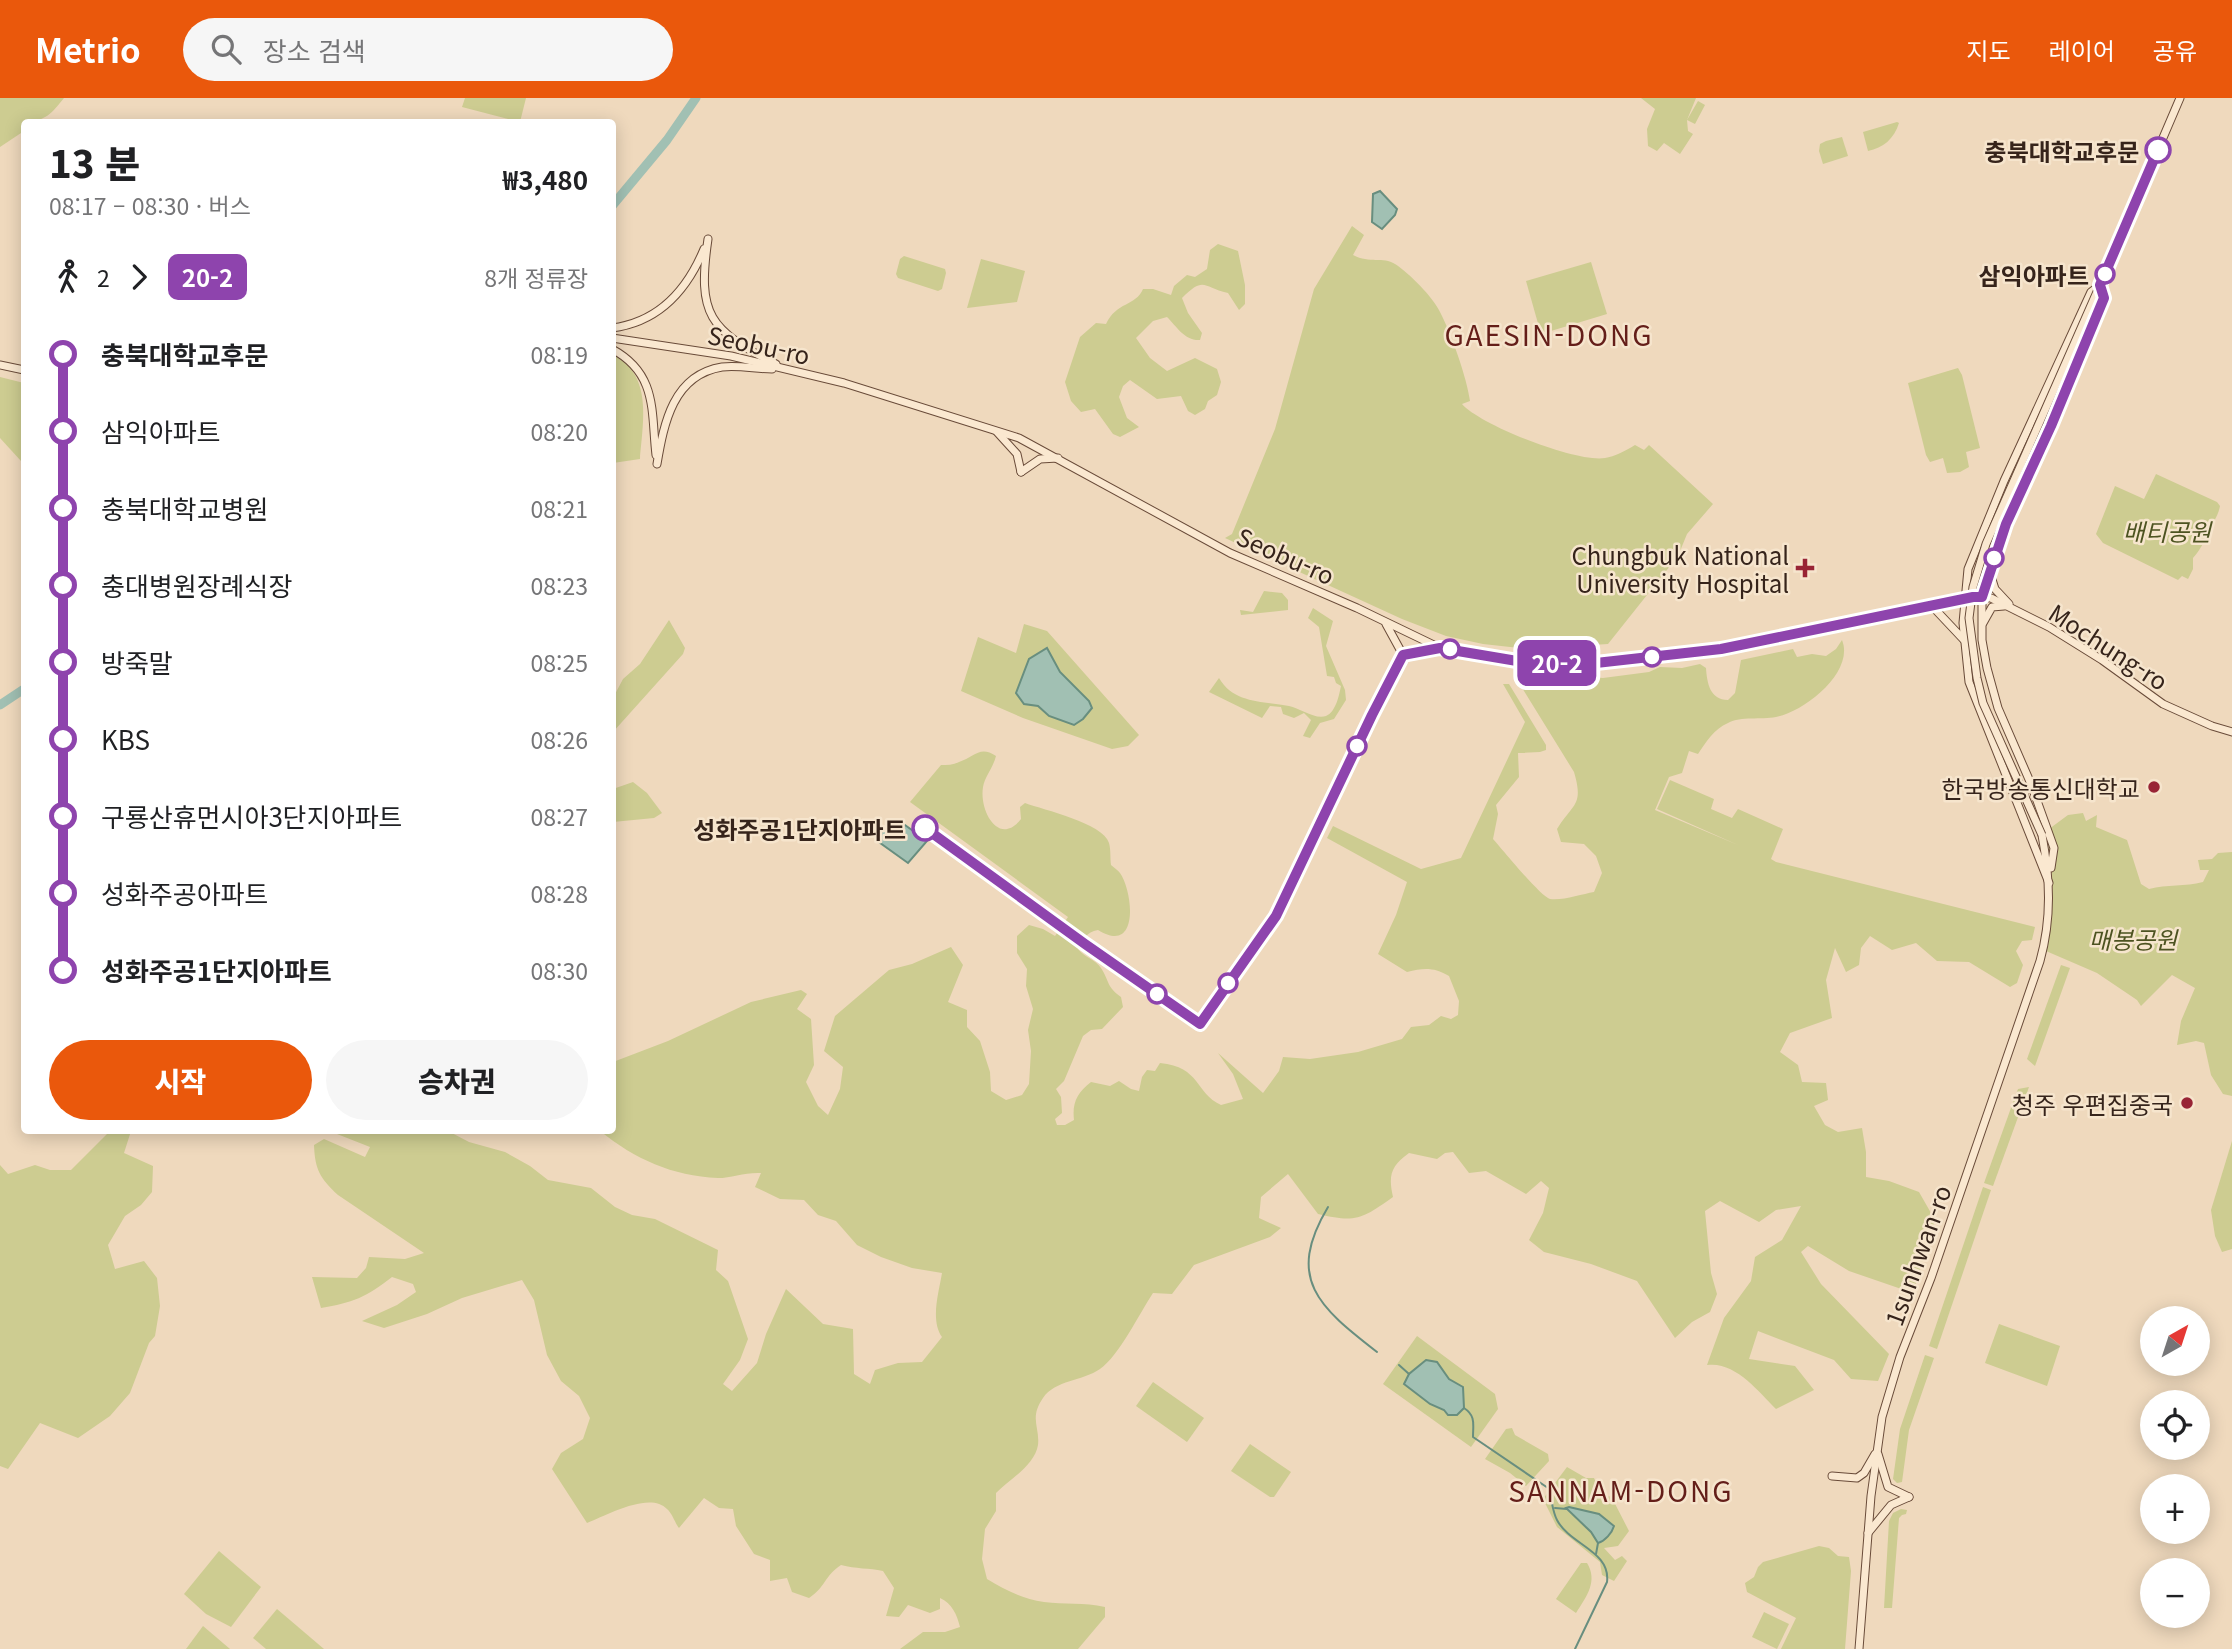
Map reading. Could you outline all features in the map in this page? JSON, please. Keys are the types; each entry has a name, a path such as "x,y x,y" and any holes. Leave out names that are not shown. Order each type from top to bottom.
{"main road":[{"path":"2049,883 2054,848 2031,784 1998,708 1987,668 1982,627 1982,597 2006,524 2051,426 2104,298 2100,285 2180,98"},
{"path":"616,327 636,323 666,306 692,275 708,239 704,289 713,318 735,341 786,369"},
{"name":"1sunhwan-ro","path":"2049,883 1969,682 1964,640 1965,599 1968,569 2004,481 2091,292 2100,285"},
{"name":"1sunhwan-ro","path":"1859,1649 1868,1533 1882,1417 1900,1357 1931,1278 2040,961 2049,926 2049,883 2042,835 1983,703 1977,678 1969,618 1973,587 1986,544 2100,285"},
{"name":"Seobu-ro","path":"616,339 731,356 846,383 1019,438 1230,553 1357,608 1440,648 1517,661 1596,663 1721,649 1965,599"},
{"path":"616,352 630,362 648,388 653,411 657,464 671,405 690,382 722,367 786,369"},
{"path":"0,365 21,369"},
{"path":"993,429 1013,447 1021,472 1040,459 1058,458"},
{"path":"1989,570 1995,589 2021,613"},
{"name":"Mochung-ro","path":"1965,599 1991,598 2076,642 2162,704 2232,732"},
{"path":"1932,606 1964,640"},
{"path":"1982,627 1985,616 1993,607 2007,606"},
{"path":"1385,623 1403,655 1440,648"},
{"path":"1832,1476 1857,1478 1864,1472 1877,1450"},
{"path":"1868,1533 1888,1508 1909,1497 1888,1487 1877,1450"}],"green space":[{"path":"0,98 64,98 47,116 40,119 21,119 21,133 0,147"},
{"path":"465,98 526,98 521,119 508,119 462,107"},
{"path":"1641,98 1696,98 1687,120 1688,131 1693,134 1680,154 1664,143 1657,151 1648,146 1647,129 1655,109"},
{"path":"1698,101 1705,105 1695,124 1687,120"},
{"path":"1897,122 1897,129 1887,142 1868,151 1863,132"},
{"path":"1842,137 1848,156 1823,164 1820,144"},
{"path":"1352,226 1364,235 1353,255 1395,264 1420,286 1437,306 1454,343 1466,380 1470,401 1462,404 1472,413 1508,432 1573,455 1605,458 1635,445 1644,450 1649,445 1713,504 1687,534 1678,556 1608,644 1528,649 1483,644 1446,636 1402,619 1225,538 1232,534 1275,429 1314,289"},
{"path":"1218,244 1238,251 1245,285 1245,304 1239,310 1228,293 1200,285 1182,298 1188,313 1202,333 1200,340 1186,336 1167,317 1153,321 1136,338 1150,358 1167,371 1195,358 1217,369 1221,382 1217,395 1208,401 1205,409 1195,415 1188,411 1181,396 1157,399 1130,380 1123,386 1119,397 1127,418 1139,427 1120,437 1113,434 1095,409 1081,412 1071,401 1065,382 1080,337 1096,323 1106,324 1115,312 1136,299 1143,289 1171,295 1174,286 1187,275 1195,277 1207,269 1210,250"},
{"path":"904,256 945,269 942,289 938,291 898,278 896,274 900,259"},
{"path":"981,259 1025,271 1017,302 967,308"},
{"path":"1591,262 1607,314 1541,334 1526,281"},
{"path":"616,357 635,374 640,387 643,415 640,459 616,463"},
{"path":"1958,368 1980,448 1966,452 1969,467 1960,472 1947,473 1943,458 1930,462 1926,455 1908,383"},
{"path":"0,377 21,382 21,461 0,438"},
{"name":"배티공원","path":"2156,474 2217,502 2220,506 2193,558 2193,569 2188,579 2182,576 2178,580 2103,543 2096,534 2115,486 2144,499"},
{"path":"1264,591 1282,593 1288,600 1288,610 1241,615 1240,610 1253,612"},
{"path":"1313,608 1333,621 1326,646 1345,690 1346,700 1334,719 1320,723 1310,738 1303,736 1311,720 1304,713 1294,718 1283,714 1281,707 1270,706 1262,718 1209,692 1219,678 1233,693 1250,700 1289,706 1322,717 1329,714 1336,703 1341,686 1336,683 1334,677 1327,676 1319,627 1308,618"},
{"path":"669,620 685,648 683,654 616,729 616,692 623,679 640,664"},
{"path":"1024,624 1047,631 1139,735 1128,746 1112,749 1023,718 961,691 978,637 1016,653"},
{"path":"1842,640 1844,652 1841,665 1834,677 1813,699 1787,714 1739,720 1719,729 1698,754 1689,751 1682,773 1669,777 1655,810 1738,845 1657,809 1670,780 1714,799 1711,809 1732,818 1738,809 1783,829 1771,859 1776,862 2035,927 2032,940 2022,941 2016,951 2023,965 2017,983 2010,987 1969,962 1937,961 1916,943 1892,950 1870,936 1861,948 1859,965 1846,972 1835,948 1826,980 1832,1018 1790,1033 1780,1052 1798,1065 1802,1082 1826,1083 1828,1100 1814,1106 1825,1125 1838,1132 1862,1128 1866,1177 1889,1181 1919,1192 1935,1220 1913,1293 1849,1271 1808,1246 1801,1252 1821,1284 1889,1354 1878,1381 1851,1379 1834,1360 1758,1331 1749,1359 1795,1366 1814,1390 1776,1409 1736,1372 1717,1365 1707,1365 1724,1318 1751,1281 1755,1257 1782,1240 1801,1206 1776,1210 1759,1222 1720,1201 1705,1211 1711,1273 1717,1294 1710,1312 1692,1322 1675,1338 1637,1281 1591,1264 1544,1252 1529,1240 1543,1213 1549,1188 1541,1181 1526,1194 1486,1171 1469,1173 1453,1152 1445,1153 1437,1159 1409,1153 1398,1162 1392,1172 1393,1197 1366,1214 1341,1218 1318,1214 1288,1174 1261,1197 1259,1218 1281,1228 1270,1237 1194,1265 1172,1294 1153,1293 1107,1363 1093,1373 1062,1384 1043,1398 1036,1417 1036,1452 1027,1466 996,1493 996,1511 985,1529 982,1559 987,1579 1014,1594 1036,1601 1105,1607 1105,1617 1078,1649 900,1649 923,1632 945,1632 960,1627 951,1606 940,1598 940,1609 930,1613 908,1605 899,1617 886,1616 894,1588 883,1571 841,1565 809,1598 792,1592 787,1578 770,1581 770,1560 754,1554 736,1526 733,1509 719,1508 704,1498 679,1528 669,1511 660,1504 639,1503 587,1523 552,1469 561,1453 583,1439 590,1418 579,1396 561,1381 547,1355 534,1300 522,1280 462,1298 427,1314 384,1328 362,1321 397,1305 416,1292 413,1284 392,1277 359,1298 321,1308 312,1277 357,1278 366,1268 369,1257 405,1259 424,1253 338,1195 317,1167 314,1145 324,1139 365,1157 370,1147 337,1134 454,1134 469,1142 505,1152 548,1180 591,1188 615,1207 632,1215 655,1219 718,1250 716,1270 728,1281 748,1339 740,1360 723,1384 732,1391 757,1363 766,1334 786,1289 823,1324 853,1329 854,1374 870,1384 875,1370 898,1363 922,1362 942,1337 938,1330 936,1314 942,1273 912,1268 857,1245 836,1221 818,1215 804,1200 780,1199 755,1187 761,1173 718,1178 685,1174 641,1158 604,1134 616,1134 616,1061 668,1041 751,1002 801,990 807,994 797,1009 811,1019 814,1065 806,1082 818,1106 828,1115 840,1089 843,1067 824,1051 835,1016 889,970 912,964 951,947 963,965 948,1002 967,1010 967,1027 980,1041 990,1072 991,1091 1006,1100 1022,1095 1029,1084 1031,1051 1028,1030 1033,1009 1026,986 1027,969 1017,953 1017,936 1029,925 1055,936 1068,917 910,802 941,765 954,764 981,752 996,756 985,779 983,796 987,815 998,828 1013,827 1021,819 1020,807 1025,803 1085,823 1096,829 1109,843 1111,865 1125,882 1130,906 1127,928 1121,935 1112,936 1094,931 1085,937 1078,949 1101,968 1110,987 1121,997 1123,1007 1102,1029 1091,1030 1083,1036 1064,1081 1056,1089 1061,1097 1062,1113 1055,1119 1057,1125 1065,1125 1074,1120 1077,1099 1091,1082 1110,1086 1119,1081 1139,1091 1142,1077 1147,1070 1155,1071 1160,1063 1183,1070 1221,1105 1243,1099 1233,1074 1218,1053 1263,1093 1279,1071 1283,1057 1310,1059 1358,1052 1402,1039 1411,1027 1429,1025 1441,1016 1451,1019 1458,1015 1459,1001 1449,976 1428,969 1407,972 1378,954 1396,915 1407,882 1327,838 1333,826 1421,869 1461,858 1525,722 1503,684 1509,684 1546,745 1546,750 1518,753 1519,777 1496,805 1498,814 1493,839 1545,896 1560,899 1594,892 1602,873 1596,856 1584,844 1561,842 1557,829 1577,798 1574,772 1516,678 1603,678 1649,672 1660,667 1682,668 1700,664 1706,668 1713,694 1728,700 1735,693 1741,660 1793,649 1797,657 1812,654 1826,656 1836,649"},
{"path":"633,782 647,793 662,813 654,818 616,822 616,788"},
{"name":"매봉공원","path":"2083,813 2086,821 2097,815 2096,827 2127,840 2141,884 2149,889 2203,882 2209,870 2200,870 2198,860 2212,859 2218,853 2232,852 2232,1096 2223,1094 2211,1075 2204,1043 2196,1041 2177,1045 2181,1021 2195,988 2172,975 2141,1006 2137,1000 2097,973 2046,951 2052,892 2051,862 2045,832 2068,815"},
{"path":"2061,965 2070,968 2035,1066 2027,1059"},
{"path":"2029,1087 1993,1186 1984,1183 2018,1089"},
{"path":"107,1134 130,1134 124,1153 153,1166 152,1192 141,1205 125,1216 108,1245 115,1269 144,1261 157,1278 160,1306 155,1336 149,1343 130,1393 110,1416 78,1438 40,1423 8,1469 0,1466 0,1165 8,1174 35,1165 50,1170 71,1170"},
{"path":"2232,1141 2232,1249 2222,1252 2215,1236 2211,1210"},
{"path":"1983,1187 1991,1190 1937,1349 1929,1346"},
{"path":"1999,1324 2060,1346 2047,1386 1985,1363"},
{"path":"1417,1336 1495,1394 1498,1409 1471,1447 1383,1384"},
{"path":"1925,1355 1934,1358 1909,1430 1902,1482 1897,1483 1893,1479 1900,1429"},
{"path":"1153,1382 1204,1418 1187,1442 1136,1406"},
{"path":"1512,1428 1515,1435 1548,1454 1549,1461 1526,1486 1485,1459 1506,1429"},
{"path":"1250,1444 1291,1472 1274,1497 1231,1471"},
{"path":"1567,1467 1586,1478 1594,1478 1597,1485 1595,1495 1602,1498 1611,1496 1629,1531 1618,1546 1604,1548 1615,1560 1622,1556 1627,1561 1614,1581 1602,1575 1600,1562 1557,1527 1543,1499"},
{"path":"1901,1509 1907,1510 1906,1514 1899,1518 1892,1608 1884,1608 1889,1521 1893,1513"},
{"path":"1819,1546 1829,1548 1838,1556 1849,1557 1851,1571 1845,1649 1781,1649 1796,1618 1747,1592 1745,1583 1754,1577 1763,1562"},
{"path":"219,1551 261,1587 231,1627 206,1614 184,1594"},
{"path":"1581,1563 1587,1563 1591,1582 1576,1613 1556,1599"},
{"path":"277,1609 324,1649 266,1649 253,1638"},
{"path":"1764,1612 1789,1624 1777,1649 1752,1637"},
{"path":"203,1626 230,1649 186,1649"}],"shaded area":[{"path":"1380,191 1397,209 1382,229 1372,222 1373,194"},
{"path":"1047,648 1060,672 1089,701 1092,708 1074,725 1049,716 1038,706 1024,704 1016,693 1029,659"},
{"path":"898,820 927,841 908,863 876,840 890,822"},
{"path":"1426,1360 1437,1362 1449,1379 1463,1387 1464,1408 1457,1415 1448,1415 1404,1384 1409,1374"},
{"path":"1566,1508 1599,1514 1614,1526 1612,1531 1606,1539 1598,1543 1591,1532"}],"waterway":[{"path":"616,201 667,140 696,98"},
{"path":"0,705 21,691"},
{"path":"1328,1207 1315,1232 1309,1254 1309,1273 1315,1290 1325,1305 1356,1336 1377,1352"},
{"path":"1399,1365 1409,1374"},
{"path":"1464,1408 1472,1417 1473,1437 1548,1488 1555,1516 1563,1529 1596,1555 1607,1571 1607,1582 1575,1649"},
{"path":"1555,1508 1567,1509"},
{"path":"1596,1554 1598,1543"}],"bus line":[{"name":"20-2","path":"925,828 1200,1024 1276,916 1403,655 1440,648 1517,661 1596,663 1721,649 1982,597 2006,524 2051,426 2104,298 2100,285 2158,150"}],"place":[{"name":"충북대학교후문","path":"2158,150"},
{"name":"삼익아파트","path":"2105,274"},
{"name":"Chungbuk National University Hospital","path":"1805,568"},
{"name":"한국방송통신대학교","path":"2154,787"},
{"name":"성화주공1단지아파트","path":"925,828"},
{"name":"청주 우편집중국","path":"2187,1103"}],"district":[{"name":"GAESIN-DONG","path":"1549,334"},
{"name":"SANNAM-DONG","path":"1621,1490"}]}
